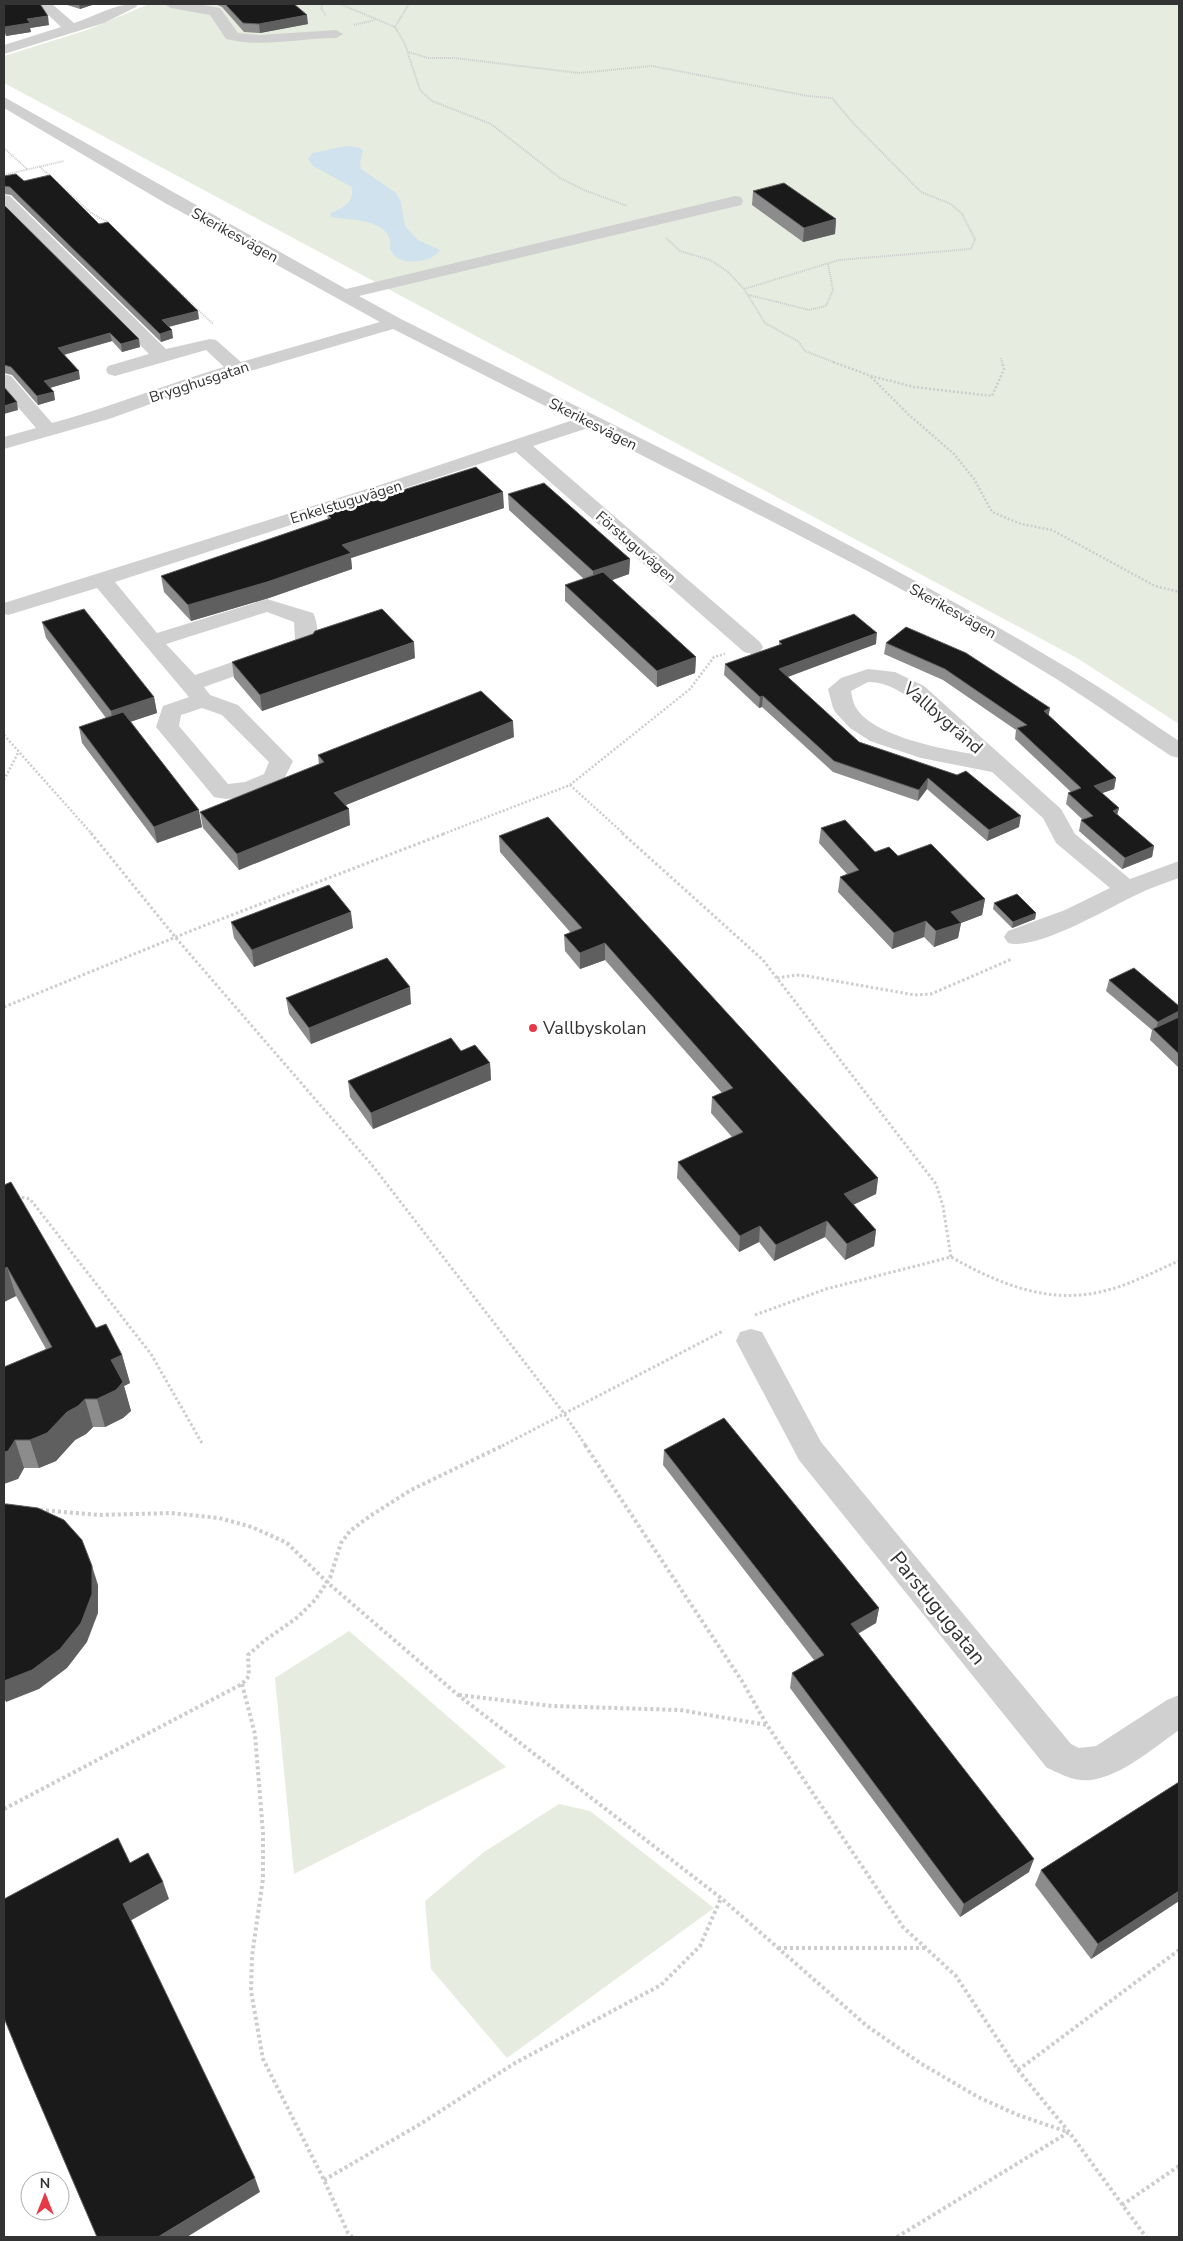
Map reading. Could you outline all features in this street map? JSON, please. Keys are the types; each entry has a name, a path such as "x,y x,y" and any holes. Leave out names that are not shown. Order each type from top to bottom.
{"street":[{"path":"44,4 72,29"},
{"path":"4,50 99,20 131,4"},
{"path":"171,4 215,11 231,36 244,39 254,40 308,34 336,34"},
{"name":"Skerikesvägen","path":"4,102 342,295 805,531 971,620 1066,676 1179,751"},
{"path":"4,200 162,356"},
{"path":"342,295 735,201"},
{"name":"Brygghusgatan","path":"4,443 102,415 199,380 395,323"},
{"path":"115,370 210,344 238,369"},
{"path":"4,380 49,431"},
{"name":"Enkelstuguvägen","path":"8,608 522,446 590,422"},
{"name":"Förstuguvägen","path":"522,446 752,647"},
{"path":"102,579 152,641 196,692 230,710 281,761 274,778 250,789 222,792 168,727 171,711 196,692 306,643 305,618 267,605 152,641"},
{"name":"Vallbygränd","path":"999,766 912,749 868,731 845,712 839,700 839,689 849,681 862,676 888,676 901,681 999,766 1053,814 1065,838 1127,889"},
{"path":"1015,948 1057,924 1101,904 1127,889 1179,869"},
{"name":"Parstugugatan","path":"751,1341 810,1451 1059,1756 1079,1764 1102,1762 1179,1710"}],"path":[{"path":"395,27 409,4"},
{"path":"409,52 428,58 454,58 579,74 652,66 808,96 832,98 854,124 921,192 951,204 962,214 976,239 971,248 965,250 839,260 744,289"},
{"path":"4,148 27,170"},
{"path":"4,175 40,167 91,213 103,218 110,225"},
{"path":"748,295 809,310 826,306 833,294 828,264"},
{"path":"152,265 215,326"},
{"path":"871,376 908,414 954,454 974,479 992,512 1021,524 1052,530 1074,540 1096,556 1155,586 1179,592"},
{"path":"4,1007 570,785 690,690 714,657 752,647"},
{"path":"4,735 18,753 105,848 176,938 372,1165 562,1412 742,1681 767,1726 903,1927 956,1976 1018,2070 1069,2132 1146,2237"},
{"path":"4,780 18,753"},
{"path":"570,785 763,960 936,1184 943,1206 952,1257 983,1276 1005,1285 1028,1292 1052,1295 1075,1295 1104,1291 1179,1261"},
{"path":"777,978 796,975 807,976 915,996 931,994 1015,948"},
{"path":"15,1196 30,1199 151,1354 203,1445"},
{"path":"4,1809 242,1684 248,1676 248,1655 255,1646 294,1621 328,1583 339,1544 348,1532 383,1505 430,1479 521,1436 562,1412"},
{"path":"35,1509 100,1515 172,1513 219,1518 244,1524 287,1543 328,1583 458,1695 721,1898 867,2026 920,2063 986,2101 1018,2116 1069,2132"},
{"path":"242,1684 255,1734 263,1832 263,1880 252,1956 251,1991 264,2059 324,2180 347,2236 352,2237"},
{"path":"458,1695 552,1706 680,1710 767,1726"},
{"path":"324,2180 422,2123 514,2063 661,1985 700,1946 721,1898"},
{"path":"778,1948 925,1948"},
{"path":"1018,2070 1179,1950"},
{"path":"897,2237 1069,2132"},
{"path":"1122,2206 1179,2166"}],"shaded area":[{"path":"149,4 1179,4 1179,724 1077,658 4,83 4,56 87,30"},
{"path":"349,1631 506,1767 294,1874 275,1678"},
{"path":"559,1804 590,1811 714,1908 507,2058 431,1969 425,1901 484,1852"}],"water":[{"path":"346,146 358,147 363,150 360,162 361,169 396,193 401,202 405,226 418,240 440,250 437,253 429,259 418,261 400,259 390,249 390,239 379,226 331,217 330,214 347,204 351,197 352,187 313,166 308,159 313,153"}],"building":[{"path":"4,4 40,4 48,16 27,19 30,23 4,27"},
{"path":"225,4 294,4 307,15 259,24 243,23"},
{"path":"16,174 24,181 50,175 99,224 108,222 198,311 162,320 172,330 160,334 10,187 4,186 4,176"},
{"path":"784,183 836,219 804,228 753,191"},
{"path":"4,205 139,339 121,344 110,333 58,348 79,371 44,381 54,392 37,396 11,367 4,365"},
{"path":"4,387 17,402 4,406"},
{"path":"476,467 503,492 342,545 351,553 267,582 188,605 161,576 331,518 327,514"},
{"path":"544,483 630,559 593,571 508,494"},
{"path":"603,572 696,657 657,671 565,585"},
{"path":"84,609 154,697 111,711 42,622"},
{"path":"382,609 414,642 260,695 232,662 313,634 315,631"},
{"path":"854,614 877,633 779,669 859,742 957,775 966,771 1021,816 989,830 928,778 919,790 834,761 725,664 782,644 779,641"},
{"path":"906,627 966,653 1050,708 1044,711 1116,778 1094,786 1119,808 1113,811 1154,846 1125,858 1081,820 1093,816 1068,793 1081,788 1017,728 1027,725 945,669 886,643"},
{"path":"481,691 513,721 334,793 349,809 237,854 200,812 324,762 318,755"},
{"path":"123,712 199,810 154,827 79,727"},
{"path":"548,817 878,1178 844,1194 876,1230 847,1244 827,1221 776,1245 760,1226 740,1236 678,1162 743,1132 712,1097 733,1088 605,943 580,953 564,935 582,928 499,836"},
{"path":"845,820 875,852 889,847 898,856 931,844 985,899 951,912 961,923 936,931 926,921 894,933 840,877 859,870 821,828"},
{"path":"329,885 351,912 252,950 231,922"},
{"path":"1017,894 1036,913 1013,922 994,903"},
{"path":"387,958 410,987 309,1028 286,998"},
{"path":"1134,968 1179,1006 1179,1011 1158,1022 1109,980"},
{"path":"1179,1017 1179,1054 1153,1029"},
{"path":"451,1038 461,1051 475,1045 490,1063 371,1113 348,1081"},
{"path":"11,1182 96,1328 106,1324 122,1355 111,1360 123,1382 116,1390 97,1399 85,1399 78,1406 67,1412 47,1433 30,1440 15,1440 8,1451 4,1452 4,1367 52,1347 7,1267 4,1269 4,1185"},
{"path":"724,1418 879,1608 851,1624 1034,1859 964,1904 792,1673 824,1655 664,1450"},
{"path":"4,1504 38,1508 64,1520 82,1540 92,1566 92,1594 81,1623 60,1649 32,1670 4,1681"},
{"path":"1179,1782 1179,1891 1098,1944 1041,1870"},
{"path":"118,1838 130,1863 148,1853 163,1882 123,1904 255,2178 158,2237 97,2237 4,2018 4,1899"}],"place":[{"name":"Vallbyskolan","path":"533,1028"}]}
